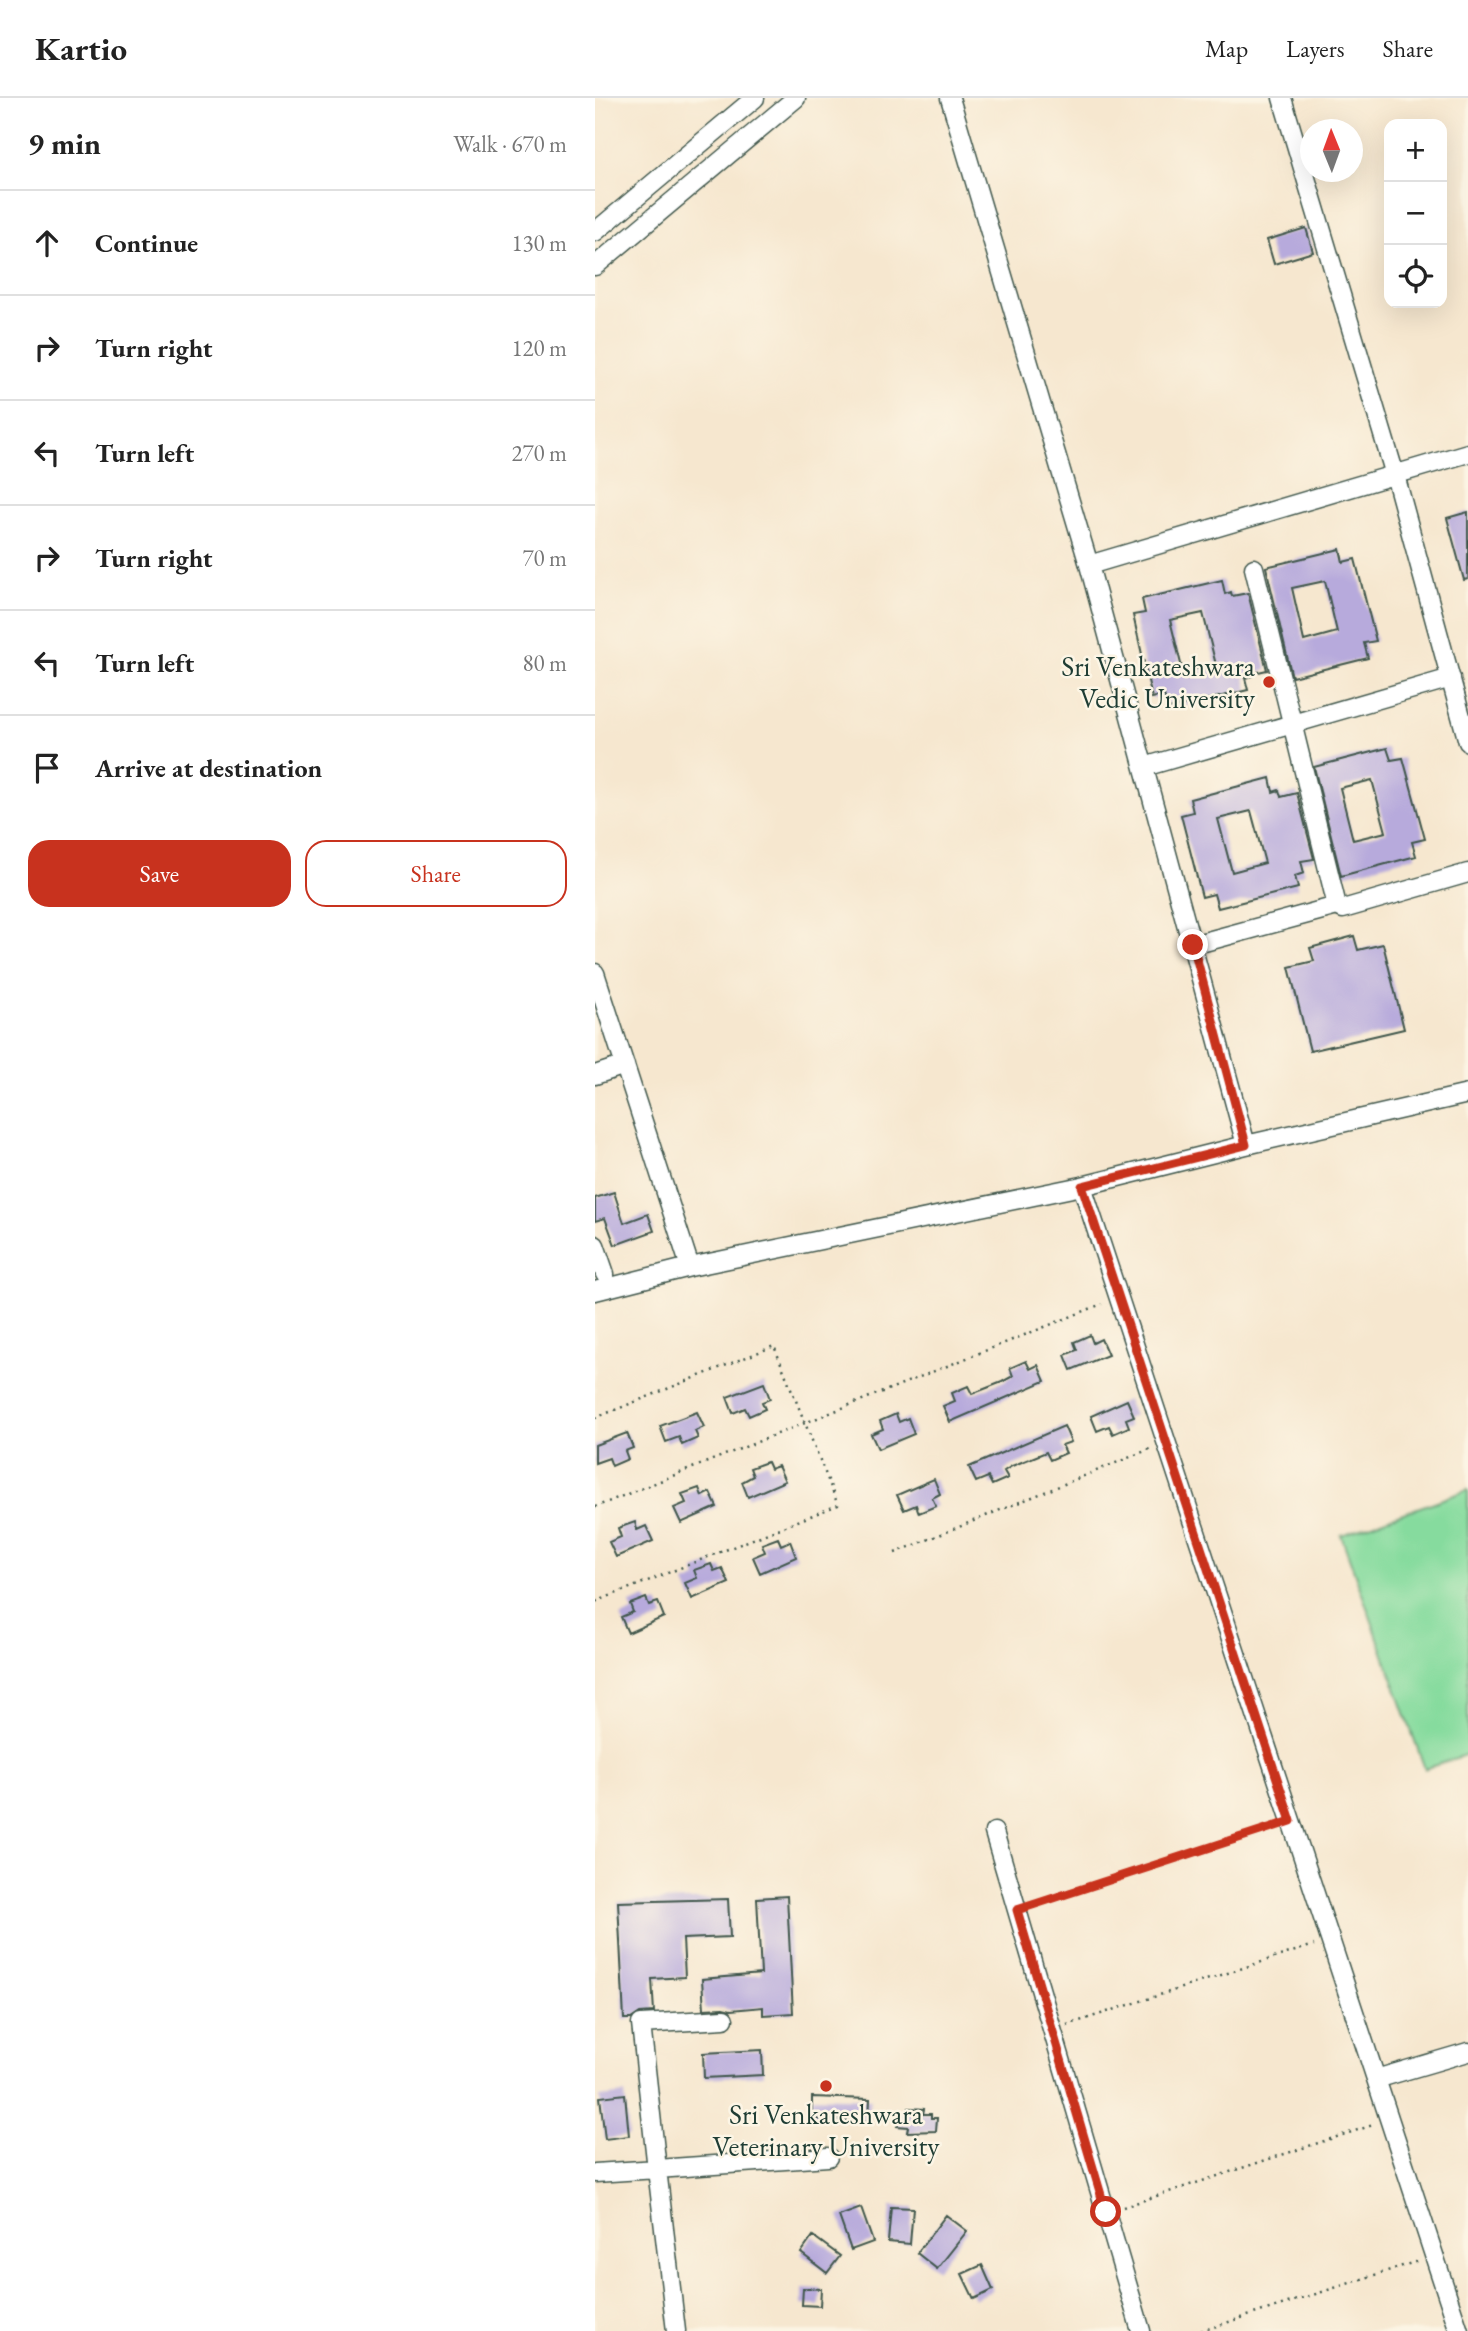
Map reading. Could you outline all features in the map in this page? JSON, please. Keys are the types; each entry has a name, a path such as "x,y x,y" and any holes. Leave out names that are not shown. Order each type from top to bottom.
{"street":[{"path":"595,232 754,98"},
{"path":"595,266 796,98"},
{"path":"950,98 1089,565 1246,1145"},
{"path":"1282,98 1395,475 1468,742"},
{"path":"1089,565 1468,453"},
{"path":"1254,569 1337,906"},
{"path":"1144,767 1451,678"},
{"path":"1193,945 1337,906 1343,909 1468,873"},
{"path":"595,973 690,1266"},
{"path":"595,1075 625,1065"},
{"path":"595,1292 690,1266 1082,1186 1468,1094"},
{"path":"1082,1186 1459,2331"},
{"path":"595,1245 604,1274"},
{"path":"995,1832 1141,2331"},
{"path":"676,2331 641,2024 724,2019"},
{"path":"1376,2079 1468,2052"},
{"path":"595,2173 828,2157"}],"path":[{"path":"595,1507 1119,1298"},
{"path":"595,1418 774,1346 838,1505 595,1602"},
{"path":"895,1553 1166,1443"},
{"path":"1017,1910 1291,1821"},
{"path":"1052,2029 1330,1939"},
{"path":"1106,2212 1390,2120"},
{"path":"1201,2331 1434,2255"}],"green space":[{"path":"1468,1490 1468,1754 1425,1769 1341,1535"}],"building":[{"path":"1306,228 1313,252 1274,264 1267,240"},
{"path":"1468,512 1468,579 1464,580 1447,518"},
{"path":"1340,549 1343,562 1355,559 1376,641 1364,643 1368,658 1292,677 1266,567","holes":["1325,581 1337,632 1304,641 1292,588"]},
{"path":"1222,580 1225,594 1231,592 1232,596 1248,593 1267,670 1245,678 1248,690 1168,709 1164,695 1152,698 1133,615 1145,613 1142,599","holes":["1203,613 1216,665 1183,672 1170,620"]},
{"path":"1387,748 1391,760 1403,758 1425,839 1412,842 1416,856 1341,876 1314,767","holes":["1372,780 1386,832 1353,840 1340,788"]},
{"path":"1270,778 1273,792 1279,790 1281,797 1297,793 1314,859 1301,861 1304,873 1295,876 1298,888 1218,908 1214,894 1202,897 1181,815 1193,812 1190,799","holes":["1251,811 1265,863 1232,872 1218,819"]},
{"path":"1354,936 1358,950 1383,944 1404,1029 1310,1051 1289,967 1314,961 1310,948"},
{"path":"614,1192 624,1223 648,1214 654,1231 615,1245 605,1218 595,1221 595,1198"},
{"path":"1090,1335 1093,1343 1101,1339 1108,1355 1071,1370 1065,1355 1077,1350 1074,1342"},
{"path":"1026,1361 1030,1369 1038,1365 1045,1381 950,1422 943,1406 955,1401 952,1393 968,1386 972,1394 1002,1382 1013,1376 1010,1368"},
{"path":"764,1383 770,1399 762,1402 765,1409 749,1416 745,1408 733,1413 727,1397"},
{"path":"1127,1400 1134,1416 1126,1419 1129,1427 1113,1434 1109,1426 1097,1431 1091,1416"},
{"path":"697,1412 704,1427 695,1431 698,1438 682,1445 679,1437 666,1442 660,1426"},
{"path":"896,1414 899,1422 908,1418 914,1434 878,1449 871,1434 883,1429 880,1421"},
{"path":"1064,1426 1071,1442 1062,1445 1066,1453 1050,1460 1046,1452 1012,1466 1004,1471 1008,1478 992,1485 988,1477 976,1482 969,1467"},
{"path":"627,1433 633,1448 625,1451 628,1459 612,1466 609,1458 595,1463 595,1445"},
{"path":"767,1462 770,1469 778,1466 785,1481 748,1497 742,1482 753,1476 750,1468"},
{"path":"934,1479 940,1494 932,1498 936,1506 919,1513 916,1505 904,1510 897,1495"},
{"path":"699,1488 702,1496 710,1492 717,1507 681,1523 674,1508 686,1503 682,1494"},
{"path":"635,1522 637,1530 646,1526 653,1541 616,1557 609,1542 621,1537 618,1528"},
{"path":"778,1538 781,1545 790,1541 796,1557 760,1573 753,1557 765,1552 762,1544"},
{"path":"711,1564 714,1571 722,1568 729,1583 692,1599 685,1583 697,1578 694,1570"},
{"path":"646,1598 649,1605 658,1602 664,1617 628,1633 621,1617 633,1612 630,1604"},
{"path":"787,1896 793,2013 763,2015 763,2007 704,2009 702,1979 761,1974 757,1898"},
{"path":"728,1899 730,1937 683,1939 685,1977 652,1979 654,2012 640,2013 631,2019 624,2019 618,1902"},
{"path":"762,2050 763,2075 704,2078 703,2053"},
{"path":"625,2094 629,2136 605,2139 600,2097"},
{"path":"812,2097 870,2099 869,2121 812,2119"},
{"path":"909,2108 924,2109 923,2114 931,2114 931,2118 937,2118 936,2131 907,2132 908,2127 897,2126 898,2112 909,2112"},
{"path":"891,2207 913,2208 910,2244 888,2242"},
{"path":"861,2208 873,2242 851,2250 839,2216"},
{"path":"946,2215 967,2231 937,2269 917,2253"},
{"path":"813,2236 840,2256 827,2273 801,2253"},
{"path":"982,2265 993,2290 974,2299 962,2274"},
{"path":"803,2288 821,2289 820,2306 802,2305"}],"place":[{"name":"Sri Venkateshwara Vedic University","path":"1269,682"},
{"name":"Sri Venkateshwara Veterinary University","path":"826,2086"}],"route":[{"path":"1106,2212 1017,1910 1291,1821 1082,1186 1246,1145 1193,945"}]}
